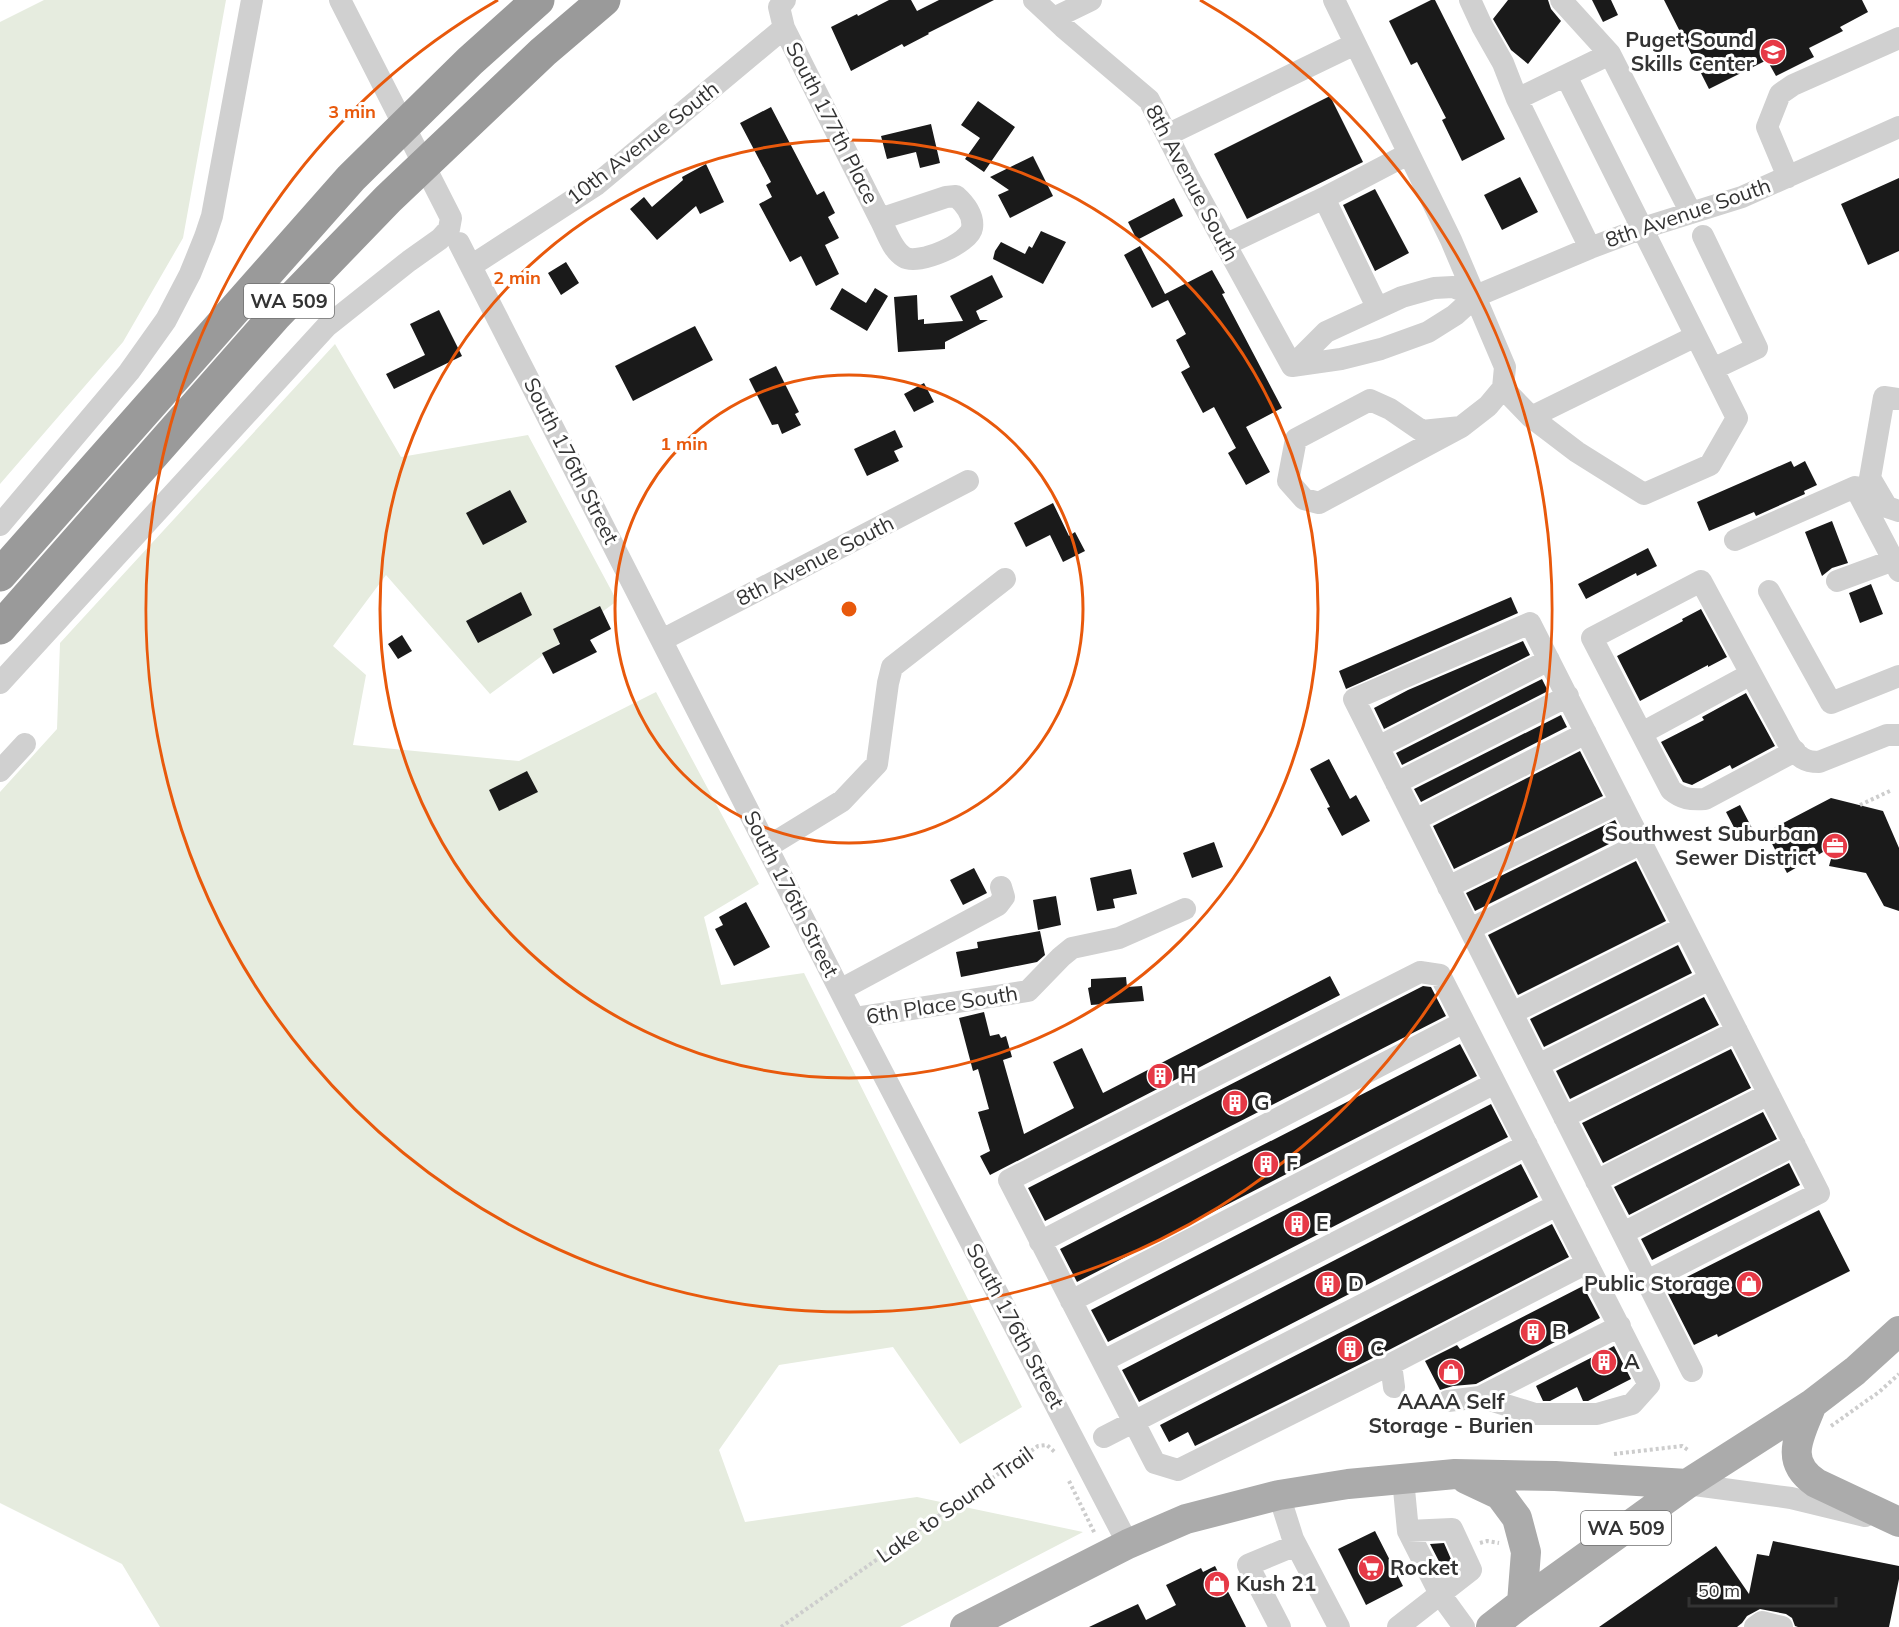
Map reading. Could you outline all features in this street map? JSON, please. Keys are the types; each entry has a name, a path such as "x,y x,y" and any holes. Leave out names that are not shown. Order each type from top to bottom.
{"highway":[{"name":"WA 509","path":"0,575 351,178 470,61 538,0"},
{"name":"WA 509","path":"0,628 275,316 380,207 543,52 604,0"}],"main road":[{"name":"WA 509","path":"1491,1627 1687,1484 1812,1404 1855,1371 1899,1331"},
{"path":"1812,1404 1796,1446 1799,1468 1816,1484 1899,1523"},
{"path":"965,1627 1128,1544 1185,1519 1279,1495 1348,1484 1455,1474 1556,1476 1687,1484"},
{"path":"1455,1474 1500,1495 1517,1518 1526,1552 1522,1603"}],"street":[{"path":"0,525 129,372 166,320 190,274 212,216 252,0"},
{"path":"784,28 779,7 785,0"},
{"name":"8th Avenue South","path":"1034,0 1149,100 1292,366 1381,350 1428,332 1455,315 1476,296 1643,228 1743,197 1899,128"},
{"path":"1054,18 1091,0"},
{"path":"1334,0 1476,296 1505,367 1503,388 1488,406 1461,427 1319,503 1304,499 1288,481 1296,439 1370,400 1390,409 1422,431 1461,427"},
{"path":"1470,0 1503,63 1517,99 1590,248"},
{"path":"1561,0 1610,54 1691,213"},
{"path":"0,683 326,327 440,239 449,229 451,218 381,84 342,3"},
{"name":"South 177th Place","path":"784,28 880,219"},
{"name":"10th Avenue South","path":"471,266 596,185 784,28"},
{"path":"1788,177 1767,127 1780,94 1793,85 1899,38"},
{"path":"1167,135 1355,44"},
{"path":"1517,99 1610,54"},
{"path":"1503,388 1531,417 1577,452 1644,494 1710,465 1737,418 1566,76"},
{"path":"1226,245 1408,154"},
{"path":"1324,198 1377,307"},
{"path":"1703,236 1757,348 1713,369"},
{"name":"South 176th Street","path":"459,243 854,1018 1128,1544"},
{"path":"1292,366 1326,332 1402,297 1434,288 1453,287 1476,296"},
{"path":"1531,417 1696,336"},
{"path":"1899,399 1884,396 1870,478 1887,507 1899,511"},
{"name":"8th Avenue South","path":"662,640 968,481"},
{"path":"1735,540 1855,487 1896,565 1837,581"},
{"path":"767,847 842,801 877,764 892,667 1005,579"},
{"path":"1795,751 1705,799 1689,800 1679,796 1671,790 1592,638 1701,581 1800,758 1808,762 1819,762 1887,735 1899,734"},
{"path":"1769,591 1831,703 1899,676"},
{"path":"1647,1281 1819,1193 1530,623 1354,699 1692,1371"},
{"path":"1378,747 1549,660"},
{"path":"1642,733 1751,674"},
{"path":"1396,783 1568,696"},
{"path":"1415,820 1586,733"},
{"path":"0,771 25,744"},
{"path":"1449,887 1621,802"},
{"path":"1470,929 1642,843"},
{"path":"840,990 998,905 1004,897 1001,887"},
{"name":"6th Place South","path":"854,1018 1028,991 1072,948 1119,938 1185,909"},
{"path":"1512,1013 1684,927"},
{"path":"1480,1397 1536,1414 1597,1414 1632,1404 1649,1385 1620,1326 1440,975 1420,972 1009,1180 1155,1463 1178,1470 1587,1263"},
{"path":"1538,1065 1710,979"},
{"path":"1040,1242 1464,1022"},
{"path":"1564,1117 1737,1031"},
{"path":"1071,1301 1495,1083"},
{"path":"1596,1181 1769,1094"},
{"path":"1102,1362 1527,1145"},
{"path":"1623,1233 1795,1145"},
{"path":"1104,1437 1557,1205"},
{"path":"1448,1401 1480,1397 1620,1326"},
{"path":"1391,1364 1394,1387"},
{"path":"1403,1479 1408,1531 1440,1594 1464,1627"},
{"path":"1687,1484 1791,1498 1899,1523"},
{"path":"1279,1495 1296,1545 1339,1627"},
{"path":"1398,1627 1471,1570 1452,1529 1408,1531"},
{"path":"1280,1627 1248,1565 1296,1545"},
{"path":"1755,1627 1762,1622 1782,1627"}],"path":[{"path":"1860,805 1892,790"},
{"path":"1827,1430 1879,1392 1899,1374"},
{"name":"Lake to Sound Trail","path":"781,1627 1038,1446 1047,1445 1055,1451 1060,1461"},
{"name":"Lake to Sound Trail","path":"1065,1472 1095,1534"},
{"path":"1460,1547 1487,1541 1503,1543"}],"shaded area":[{"path":"44,0 226,0 183,238 123,342 0,484 0,22"},
{"path":"335,344 401,457 528,435 617,601 490,694 386,575 333,646 366,675 353,745 519,761 656,692 759,884 704,917 721,985 804,973 1022,1407 960,1444 893,1347 779,1365 719,1450 745,1522 917,1497 1083,1532 900,1627 160,1627 122,1564 0,1503 0,792 57,729 60,643"}],"building":[{"path":"889,0 911,0 917,11 939,0 994,0 904,47 902,44 851,71 831,27"},
{"path":"1435,0 1505,139 1462,161 1442,120 1446,118 1417,62 1411,65 1389,21"},
{"path":"1508,0 1548,0 1551,9 1561,21 1528,64 1511,50 1493,19"},
{"path":"1592,0 1611,0 1618,15 1603,22"},
{"path":"1664,0 1862,0 1868,12 1840,27 1843,31 1809,48 1814,57 1776,76 1767,60 1709,89"},
{"path":"1330,96 1363,162 1247,219 1214,154"},
{"path":"978,101 1015,127 984,172 965,159 980,138 961,125"},
{"path":"771,107 817,195 824,191 835,213 828,217 839,238 825,245 839,274 816,286 801,256 790,262 759,204 772,197 766,185 771,182 740,123"},
{"path":"931,124 940,163 920,168 916,152 887,159 881,136"},
{"path":"1033,156 1053,196 1010,218 998,195 1009,190 990,177"},
{"path":"706,164 724,202 700,214 696,206 657,240 630,209 644,197 652,207 683,180 682,177"},
{"path":"1520,177 1538,212 1502,230 1484,195"},
{"path":"1899,178 1899,251 1868,265 1841,204"},
{"path":"1375,189 1409,253 1375,271 1343,205"},
{"path":"1174,198 1183,216 1137,240 1128,222"},
{"path":"1041,231 1066,242 1043,284 993,259 1001,242 1025,254 1029,246 1032,248"},
{"path":"1140,246 1165,294 1212,270 1225,293 1222,294 1282,408 1246,427 1270,472 1246,485 1228,453 1236,448 1214,407 1203,413 1181,372 1190,367 1176,340 1186,334 1168,300 1152,308 1124,255"},
{"path":"566,262 579,283 561,295 548,273"},
{"path":"992,275 1003,297 976,311 980,320 988,320 945,342 945,349 898,352 894,297 917,295 918,320 924,319 924,324 963,321 950,296"},
{"path":"842,288 866,303 875,288 888,296 867,331 830,309"},
{"path":"439,310 462,356 394,389 386,374 425,355 410,324"},
{"path":"695,326 713,360 633,401 615,366"},
{"path":"776,366 799,412 795,414 801,425 782,434 778,424 772,425 749,379"},
{"path":"924,383 934,402 914,412 904,394"},
{"path":"895,430 903,447 894,451 899,461 867,476 854,449"},
{"path":"1791,461 1794,467 1805,461 1817,485 1804,491 1805,494 1756,516 1754,512 1709,531 1697,502"},
{"path":"510,490 527,522 483,545 466,513"},
{"path":"1053,503 1069,536 1075,532 1085,551 1063,562 1050,535 1026,547 1014,523"},
{"path":"1832,521 1848,563 1832,568 1822,576 1805,532"},
{"path":"1648,548 1657,566 1637,576 1636,573 1586,599 1578,584"},
{"path":"1871,584 1883,614 1860,623 1849,593"},
{"path":"521,592 532,615 478,643 466,621"},
{"path":"1511,597 1518,613 1346,689 1339,671"},
{"path":"600,606 611,629 590,640 597,652 553,674 542,653 560,644 553,629"},
{"path":"1701,609 1727,657 1640,701 1617,656"},
{"path":"402,635 412,651 398,659 388,644"},
{"path":"1523,641 1530,655 1384,729 1374,708 1408,690"},
{"path":"1542,679 1548,691 1402,765 1396,753"},
{"path":"1746,693 1775,746 1732,769 1730,765 1692,785 1683,782 1661,742 1704,720 1702,717"},
{"path":"1561,715 1567,727 1421,802 1414,789"},
{"path":"1580,751 1603,796 1454,869 1433,826"},
{"path":"1329,759 1350,799 1356,795 1370,821 1342,836 1310,769"},
{"path":"527,771 538,792 499,811 489,790"},
{"path":"1831,798 1883,811 1899,848 1899,911 1884,906 1866,873 1829,866 1835,845 1787,873 1766,832"},
{"path":"1740,805 1753,830 1739,837 1726,812"},
{"path":"1615,820 1623,837 1475,911 1466,893"},
{"path":"1214,842 1223,867 1192,878 1183,853"},
{"path":"1636,861 1666,921 1518,995 1488,935"},
{"path":"974,868 987,893 963,905 950,880"},
{"path":"1131,869 1137,894 1113,899 1115,908 1097,911 1090,878"},
{"path":"1056,896 1061,925 1038,930 1033,900"},
{"path":"746,902 770,947 734,966 715,929 723,925 719,917"},
{"path":"1040,931 1045,955 1037,962 961,977 956,952 978,948 977,942"},
{"path":"1678,945 1692,973 1544,1047 1530,1019"},
{"path":"1330,976 1340,995 990,1175 980,1156 990,1151 978,1112 989,1109 978,1069 973,1071 959,1018 984,1012 990,1036 999,1034 1001,1038 1006,1036 1012,1057 1003,1060 1024,1134 1074,1108 1053,1062 1082,1048 1103,1093"},
{"path":"1126,977 1127,987 1142,986 1144,1001 1091,1005 1088,988 1091,987 1091,979"},
{"name":"G","path":"1423,986 1431,987 1446,1016 1045,1221 1028,1188"},
{"path":"1704,997 1719,1025 1570,1099 1556,1071"},
{"name":"F","path":"1460,1044 1477,1076 1077,1282 1060,1249"},
{"path":"1731,1049 1751,1088 1603,1163 1582,1123"},
{"name":"E","path":"1491,1104 1508,1137 1108,1342 1091,1310"},
{"path":"1763,1112 1777,1139 1629,1215 1614,1187"},
{"path":"1789,1163 1800,1185 1652,1260 1641,1239"},
{"name":"D","path":"1521,1164 1538,1197 1139,1402 1122,1370"},
{"name":"Public Storage","path":"1819,1210 1850,1271 1718,1337 1717,1334 1694,1345 1665,1288"},
{"name":"C","path":"1552,1224 1569,1257 1195,1446 1188,1432 1169,1442 1160,1425"},
{"name":"B","path":"1583,1286 1600,1318 1476,1384 1453,1386 1440,1390 1425,1361 1457,1345 1460,1349"},
{"name":"A","path":"1614,1346 1631,1379 1588,1401 1583,1401 1577,1387 1550,1401 1543,1401 1536,1386"},
{"name":"Rocket","path":"1375,1531 1403,1586 1366,1605 1338,1549"},
{"path":"1773,1541 1899,1566 1899,1579 1889,1627 1798,1627 1786,1614 1760,1609 1747,1616 1737,1627 1599,1627 1716,1546 1749,1594 1757,1554 1769,1556"},
{"path":"1444,1543 1454,1566 1444,1571 1430,1544"},
{"path":"1215,1566 1246,1627 1089,1627 1138,1604 1146,1620 1176,1605 1166,1585 1201,1568 1203,1572"}],"place":[{"name":"Puget Sound Skills Center","path":"1773,52"},
{"name":"Southwest Suburban Sewer District","path":"1835,846"},
{"name":"H","path":"1160,1076"},
{"name":"G","path":"1235,1103"},
{"name":"F","path":"1266,1164"},
{"name":"E","path":"1297,1224"},
{"name":"D","path":"1328,1284"},
{"name":"Public Storage","path":"1749,1284"},
{"name":"B","path":"1533,1332"},
{"name":"C","path":"1350,1349"},
{"name":"A","path":"1604,1362"},
{"name":"AAAA Self Storage - Burien","path":"1451,1372"},
{"name":"Rocket","path":"1371,1568"},
{"name":"Kush 21","path":"1217,1584"}]}
